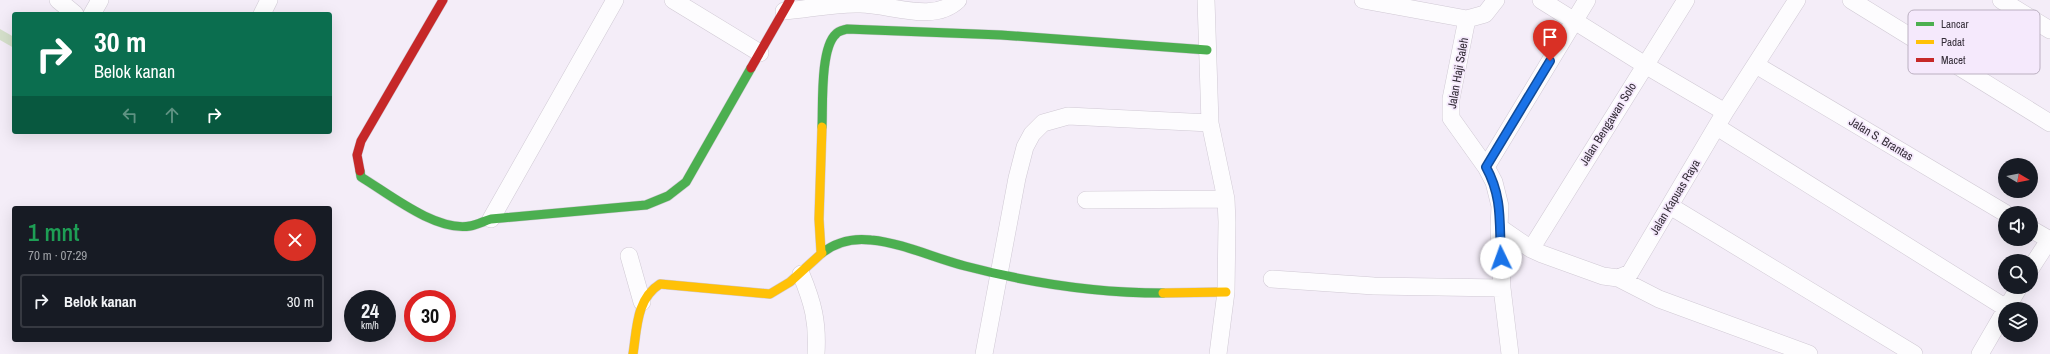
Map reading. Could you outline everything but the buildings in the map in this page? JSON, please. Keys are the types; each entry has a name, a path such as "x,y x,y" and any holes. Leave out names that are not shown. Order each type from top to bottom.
{"street":[{"path":"58,0 73,12"},
{"path":"93,12 100,0"},
{"path":"263,12 269,0"},
{"path":"443,0 361,141 356,155 361,177 436,221 447,225 469,226 491,219 646,204 663,200 675,193 686,182 787,5 861,4 922,12 939,10 952,6 958,0"},
{"path":"491,219 615,0"},
{"path":"673,0 760,52"},
{"path":"1206,0 1210,123 1226,199 1227,222 1226,292 1218,354"},
{"path":"1362,0 1467,18 1485,14 1496,0"},
{"path":"1541,0 1645,65 1721,120 1998,303"},
{"path":"1486,167 1587,0"},
{"name":"Jalan Bengawan Solo","path":"1531,249 1686,0"},
{"name":"Jalan Kapuas Raya","path":"1618,278 1630,273 1721,120 1796,0"},
{"path":"1851,0 1908,35"},
{"path":"2000,0 2017,10"},
{"name":"Jalan Haji Saleh","path":"1467,18 1451,99 1451,118 1486,167 1494,182 1500,206 1499,227 1502,288 1510,354"},
{"path":"2040,24 2050,30"},
{"path":"821,252 819,219 824,69 829,44 836,33 847,29 942,32 1207,50"},
{"name":"Jalan S. Brantas","path":"1756,65 1998,209"},
{"path":"1971,74 2050,123"},
{"path":"984,354 1017,178 1025,148 1032,134 1043,123 1068,116 1210,123"},
{"path":"1086,200 1226,199"},
{"path":"1670,206 1914,354"},
{"path":"1499,227 1531,249 1603,276 1618,278 1659,299 1810,354"},
{"path":"2038,233 2049,240 2038,257"},
{"path":"632,354 642,302 653,286 660,284 770,294 783,289 801,274 821,252 845,242 876,240 999,274 1089,291 1226,292"},
{"path":"629,256 642,302"},
{"path":"801,274 816,314 818,334 816,354"},
{"path":"1272,279 1374,286 1502,288"},
{"path":"1980,354 1998,322"}],"green space":[{"path":"0,29 12,36 12,47 0,40"}],"traffic: fast":[{"path":"822,127 823,78 827,51 836,34 847,29 1001,35 1207,50"},
{"path":"360,171 361,177 413,210 428,218 457,226 470,226 491,219 646,205 668,196 686,182 751,68"},
{"path":"822,253 833,246 852,240 871,240 907,247 953,263 1038,282 1088,289 1138,293 1163,293"}],"traffic: slow":[{"path":"821,252 819,219 822,127"},
{"path":"633,354 637,325 642,306 652,290 660,284 770,294 790,282 822,253"},
{"path":"1163,293 1226,292"}],"traffic: jam":[{"path":"360,171 357,155 361,141 443,0"},
{"path":"751,68 790,0"}],"route":[{"path":"1501,258 1499,227 1500,206 1494,182 1486,167 1550,61"}]}
